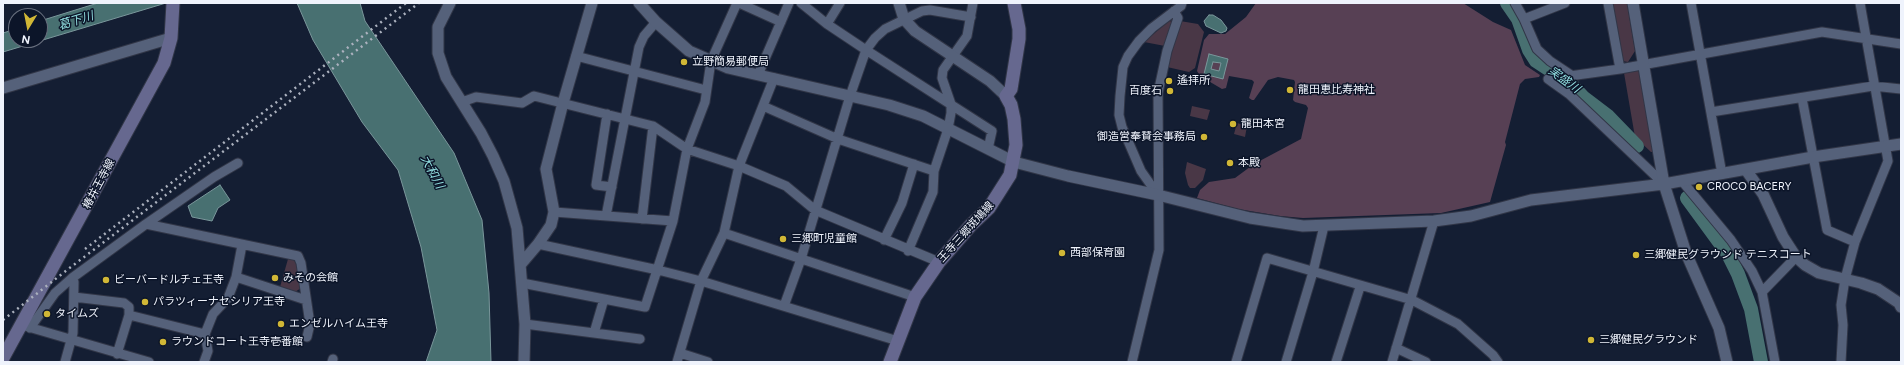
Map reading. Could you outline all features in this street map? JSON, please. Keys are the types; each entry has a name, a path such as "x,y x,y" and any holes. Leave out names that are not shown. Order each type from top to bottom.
{"main road":[{"name":"椿井王寺線","path":"3,358 26,326 164,63 171,38 173,3"},
{"path":"1006,96 1011,89 1019,39 1019,29 1014,3"},
{"name":"王寺三郷斑鳩線","path":"890,362 915,297 939,262 971,225 989,208 1010,175 1014,162 1016,145 1014,119 1011,105 1006,96"}],"street":[{"path":"450,3 438,27 438,53 446,77 482,133 504,182 517,228 525,324 524,362"},
{"path":"521,264 538,244 551,225 554,212 546,170 563,103 592,3"},
{"path":"639,3 656,22 689,51 728,68 889,105 923,116 1014,162 1068,176 1158,194 1250,218 1303,226 1434,222 1471,216 1531,200 1664,184 1813,157 1901,144"},
{"path":"522,283 645,307 673,221 687,149 705,102 711,61 738,3 781,22"},
{"path":"758,75 789,3"},
{"path":"801,3 827,24 992,131 988,149"},
{"path":"827,24 840,3"},
{"path":"898,3 904,19 915,31 990,81 1006,96"},
{"path":"908,250 933,192 934,171 948,129 951,104 942,78 942,70 967,36 974,3"},
{"path":"1158,194 1141,171 1124,133 1120,115 1120,96 1124,67 1128,56 1152,28 1182,3"},
{"path":"1515,3 1524,19 1537,49 1550,62 1569,76"},
{"path":"1524,19 1565,3"},
{"path":"1608,3 1620,69"},
{"path":"1633,3 1664,184 1686,253 1719,328 1727,362"},
{"path":"1691,3 1699,54 1722,174"},
{"path":"1841,362 1843,324 1841,305 1845,279 1856,242 1888,161 1865,39 1860,3"},
{"path":"784,306 801,259 850,96 866,50 874,38 885,30 904,19 930,10 971,16"},
{"path":"1133,362 1159,250 1158,93 1167,50 1178,18 1174,11"},
{"path":"606,216 639,47 644,36 656,22"},
{"path":"1664,184 1569,94 1548,79 1554,80 1569,76 1620,69 1822,32 1901,44"},
{"path":"3,88 171,38"},
{"path":"576,56 706,90"},
{"path":"708,362 679,357 700,281 724,233 738,166 774,78"},
{"path":"1711,112 1874,86 1901,90"},
{"path":"462,102 476,96 522,103 534,96 653,126 687,149 738,166 786,186 815,210 939,262"},
{"path":"1802,98 1827,230 1856,242"},
{"path":"763,106 838,138 934,171"},
{"path":"607,114 596,185 612,187"},
{"path":"642,219 653,126"},
{"path":"149,362 117,354 26,326 55,293 72,278 146,224 214,177 238,163"},
{"path":"884,240 902,203 914,164"},
{"path":"1746,170 1763,194 1783,237 1796,257 1805,266 1819,273 1878,289 1901,307"},
{"path":"1682,181 1731,240 1752,272 1762,292 1775,362"},
{"path":"554,212 673,221"},
{"path":"1392,362 1412,300 1434,222"},
{"path":"146,224 298,256 301,263 310,324 306,337"},
{"path":"1286,362 1313,272 1324,226"},
{"path":"724,233 915,297"},
{"path":"538,244 658,270 700,281 898,341"},
{"path":"204,362 208,351 205,334 213,314 228,298 236,277 242,245"},
{"path":"1762,292 1796,257"},
{"path":"1236,362 1267,258 1412,300 1458,324 1493,355 1498,362"},
{"path":"236,277 306,300"},
{"path":"65,362 71,340 74,297 74,282 72,278"},
{"path":"1336,362 1360,286"},
{"path":"74,297 124,303 129,307 129,315 117,354"},
{"path":"594,333 604,299"},
{"path":"129,315 205,334"},
{"path":"525,324 640,339"},
{"path":"1396,348 1426,362"}],"shaded area":[{"path":"1256,3 1463,3 1493,22 1511,30 1525,65 1540,75 1539,77 1525,79 1520,84 1505,142 1506,145 1490,202 1441,213 1303,218 1238,209 1197,198 1200,190 1209,182 1235,178 1254,164 1301,139 1308,108 1306,105 1293,100 1294,80 1278,77 1268,80 1254,100 1252,100 1249,98 1254,82 1252,80 1229,76 1226,88 1222,89 1200,76 1197,71 1204,40 1209,34 1225,34 1246,17"},
{"path":"1611,3 1627,3 1635,51 1628,62 1622,61"},
{"path":"1169,21 1175,22 1165,46 1144,42"},
{"path":"1180,21 1198,24 1204,32 1195,68 1189,72 1167,67"},
{"path":"1639,70 1653,152 1651,152 1635,137 1624,73 1625,71"},
{"path":"1192,106 1210,110 1207,120 1190,116"},
{"path":"1237,123 1247,126 1245,137 1234,134"},
{"path":"1187,162 1206,169 1203,180 1195,188 1190,188 1188,185 1185,173"},
{"path":"288,259 293,259 296,263 301,288 295,292 280,287"}],"water":[{"name":"葛下川","path":"98,3 166,3 48,38 48,19"},
{"name":"大和川","path":"297,3 360,3 365,21 454,153 482,220 489,293 491,362 426,362 437,330 421,247 398,170 362,122 313,40"},
{"path":"1209,15 1213,15 1221,20 1227,28 1226,31 1221,33 1206,26 1204,21"},
{"path":"8,31 8,48 16,48 3,52 3,33"},
{"path":"1209,54 1228,59 1223,79 1204,74","holes":["1213,62 1221,63 1219,71 1211,69"]},
{"path":"220,185 230,200 218,208 212,221 192,217 188,206"}],"waterway":[{"name":"実盛川","path":"1507,3 1518,19 1529,50 1536,61 1571,84 1583,97 1608,116 1637,146"},
{"name":"実盛川","path":"1687,198 1728,254 1738,274 1751,309 1761,362"}],"railway":[{"path":"85,249 406,3"},
{"path":"3,320 419,3"}],"place":[{"name":"立野簡易郵便局","path":"684,62"},
{"name":"遙拝所","path":"1169,81"},
{"name":"龍田恵比寿神社","path":"1290,90"},
{"name":"百度石","path":"1170,91"},
{"name":"龍田本宮","path":"1233,124"},
{"name":"御造営奉賛会事務局","path":"1204,137"},
{"name":"本殿","path":"1230,163"},
{"name":"CROCO BACERY","path":"1699,187"},
{"name":"三郷町児童館","path":"783,239"},
{"name":"西部保育園","path":"1062,253"},
{"name":"三郷健民グラウンド テニスコート","path":"1636,255"},
{"name":"みその会館","path":"275,278"},
{"name":"ビーバードルチェ王寺","path":"106,280"},
{"name":"パラツィーナセシリア王寺","path":"145,302"},
{"name":"タイムズ","path":"47,314"},
{"name":"エンゼルハイム王寺","path":"281,324"},
{"name":"三郷健民グラウンド","path":"1591,340"},
{"name":"ラウンドコート王寺壱番館","path":"163,342"}]}
